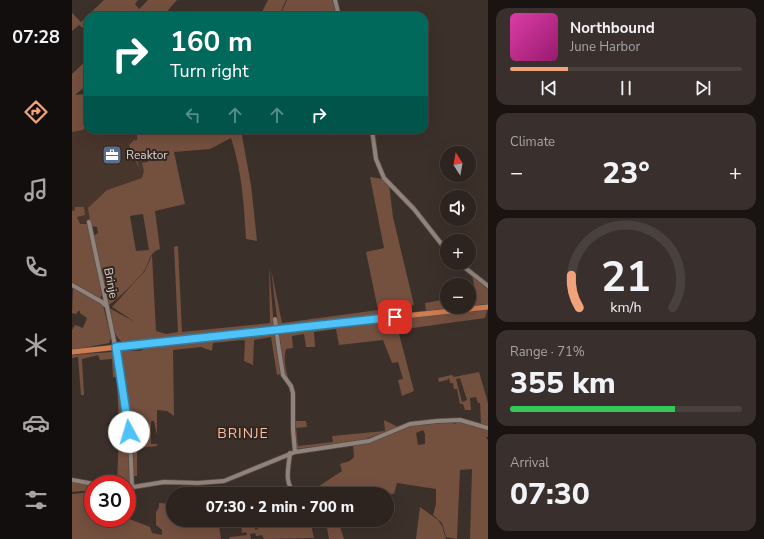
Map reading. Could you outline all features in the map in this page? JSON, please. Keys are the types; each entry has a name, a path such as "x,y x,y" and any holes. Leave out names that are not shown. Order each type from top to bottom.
{"main road":[{"path":"72,352 488,307"}],"street":[{"path":"335,0 338,12"},
{"path":"373,134 376,159 384,178 414,209 440,242"},
{"name":"Brinje","path":"89,222 116,347 127,416 131,475"},
{"path":"468,270 488,286"},
{"path":"72,285 102,302 106,306"},
{"path":"275,319 283,376 291,386 293,394 293,453 288,481 290,487"},
{"path":"136,487 164,482 198,484 224,481 293,453 369,440 410,424 460,420 488,428"},
{"path":"72,480 84,482"}],"shaded area":[{"path":"104,0 138,0 135,4 139,9 148,0 177,0 166,12 91,12"},
{"path":"268,0 286,0 281,12 262,12"},
{"path":"287,0 334,0 337,12 282,12"},
{"path":"72,13 81,22 84,19 84,29 79,25 72,31"},
{"path":"84,63 84,87 75,95 84,94 84,128 72,132 72,74"},
{"path":"84,98 84,134 169,134 183,204 72,226 72,100"},
{"path":"137,134 242,134 251,185 257,241 246,239 240,175 231,138 210,149 174,152 185,204 155,211 160,249 151,255 146,268 137,279 120,296 107,305 93,236 98,233 97,227 91,226 88,208 107,190 142,178 144,171 142,163 148,162 146,155 143,156 142,152 135,154 140,171 129,145 135,139 135,141 137,140","holes":["143,214 149,250 136,251 130,216"]},
{"path":"370,177 384,179 389,185 393,217 414,305 407,306 409,313 278,326 271,269 282,323 378,310 366,252 384,248"},
{"path":"75,207 84,207 85,215 77,217 80,224 88,224 102,295 100,298 72,284 72,211 75,210"},
{"path":"178,246 182,332 270,323 269,265 274,327 125,343 121,341 117,337 113,328 109,308 135,322 112,307 145,271 152,255 156,331 166,334 178,332 174,247"},
{"path":"476,278 488,287 488,304 476,305"},
{"path":"73,288 103,305 111,338 109,343 72,350 72,330 75,325 83,328 87,318 80,313 80,311 76,314 72,313"},
{"path":"440,300 440,309 426,311 425,303"},
{"path":"488,308 485,318 398,330 414,391 402,396 398,380 403,379 398,362 392,363 383,340 339,345 336,329 314,332 315,347 306,347 304,334 292,336 293,348 286,349 285,357 285,365 289,382 285,377 279,332 440,314 476,314 476,309"},
{"path":"274,332 281,374 277,375 271,337 254,340 253,365 244,361 245,341 243,340 213,343 212,351 201,347 173,350 174,416 167,411 157,410 157,435 154,421 151,421 151,444 157,444 157,446 137,448 136,476 133,475 119,361 121,350 140,351 148,347"},
{"path":"111,352 115,354 126,416 129,475 117,475 119,432 117,377 113,377 112,359 100,360 98,355 82,359 84,395 81,395 78,357 72,358 72,355"},
{"path":"479,372 488,403 488,426 481,424 480,403 478,403 476,397 470,398 471,410 465,410 463,404 460,404 457,389 454,389 453,383 450,383 449,378 439,382 438,378 452,375 454,377","holes":["460,378 467,400 462,402 456,379"]},
{"path":"384,420 398,427 360,441 296,449 293,421 306,421 307,427 296,428 298,446 333,442 332,436 385,431"},
{"path":"451,422 455,424 457,422 467,423 488,430 488,437 486,437 488,440 488,539 470,539 472,469 460,470 457,539 446,537 442,523 433,515 436,504 436,489 397,483 394,494 394,487 320,487 319,486 342,471 340,464 350,461 354,457 353,445 410,426","holes":["423,430 425,434 425,444 418,445 416,433"]},
{"path":"72,481 84,483 84,491 72,492"},
{"path":"84,493 84,527 136,527 136,522 150,527 152,533 162,535 162,530 156,525 156,512 159,507 159,503 166,504 166,527 219,527 221,539 72,539 72,494"},
{"path":"420,507 438,520 442,526 446,539 416,539"},
{"path":"241,527 255,527 255,530 258,529 258,527 312,527 314,538 264,539 262,535 256,536 255,533 250,534 251,539 229,539 230,537 247,535 246,532 242,533"},
{"path":"340,527 344,539 329,539 327,528"}],"place":[{"name":"Reaktor","path":"112,155"}],"district":[{"name":"BRINJE","path":"243,433"}],"route":[{"path":"129,432 116,347 395,317"}]}
